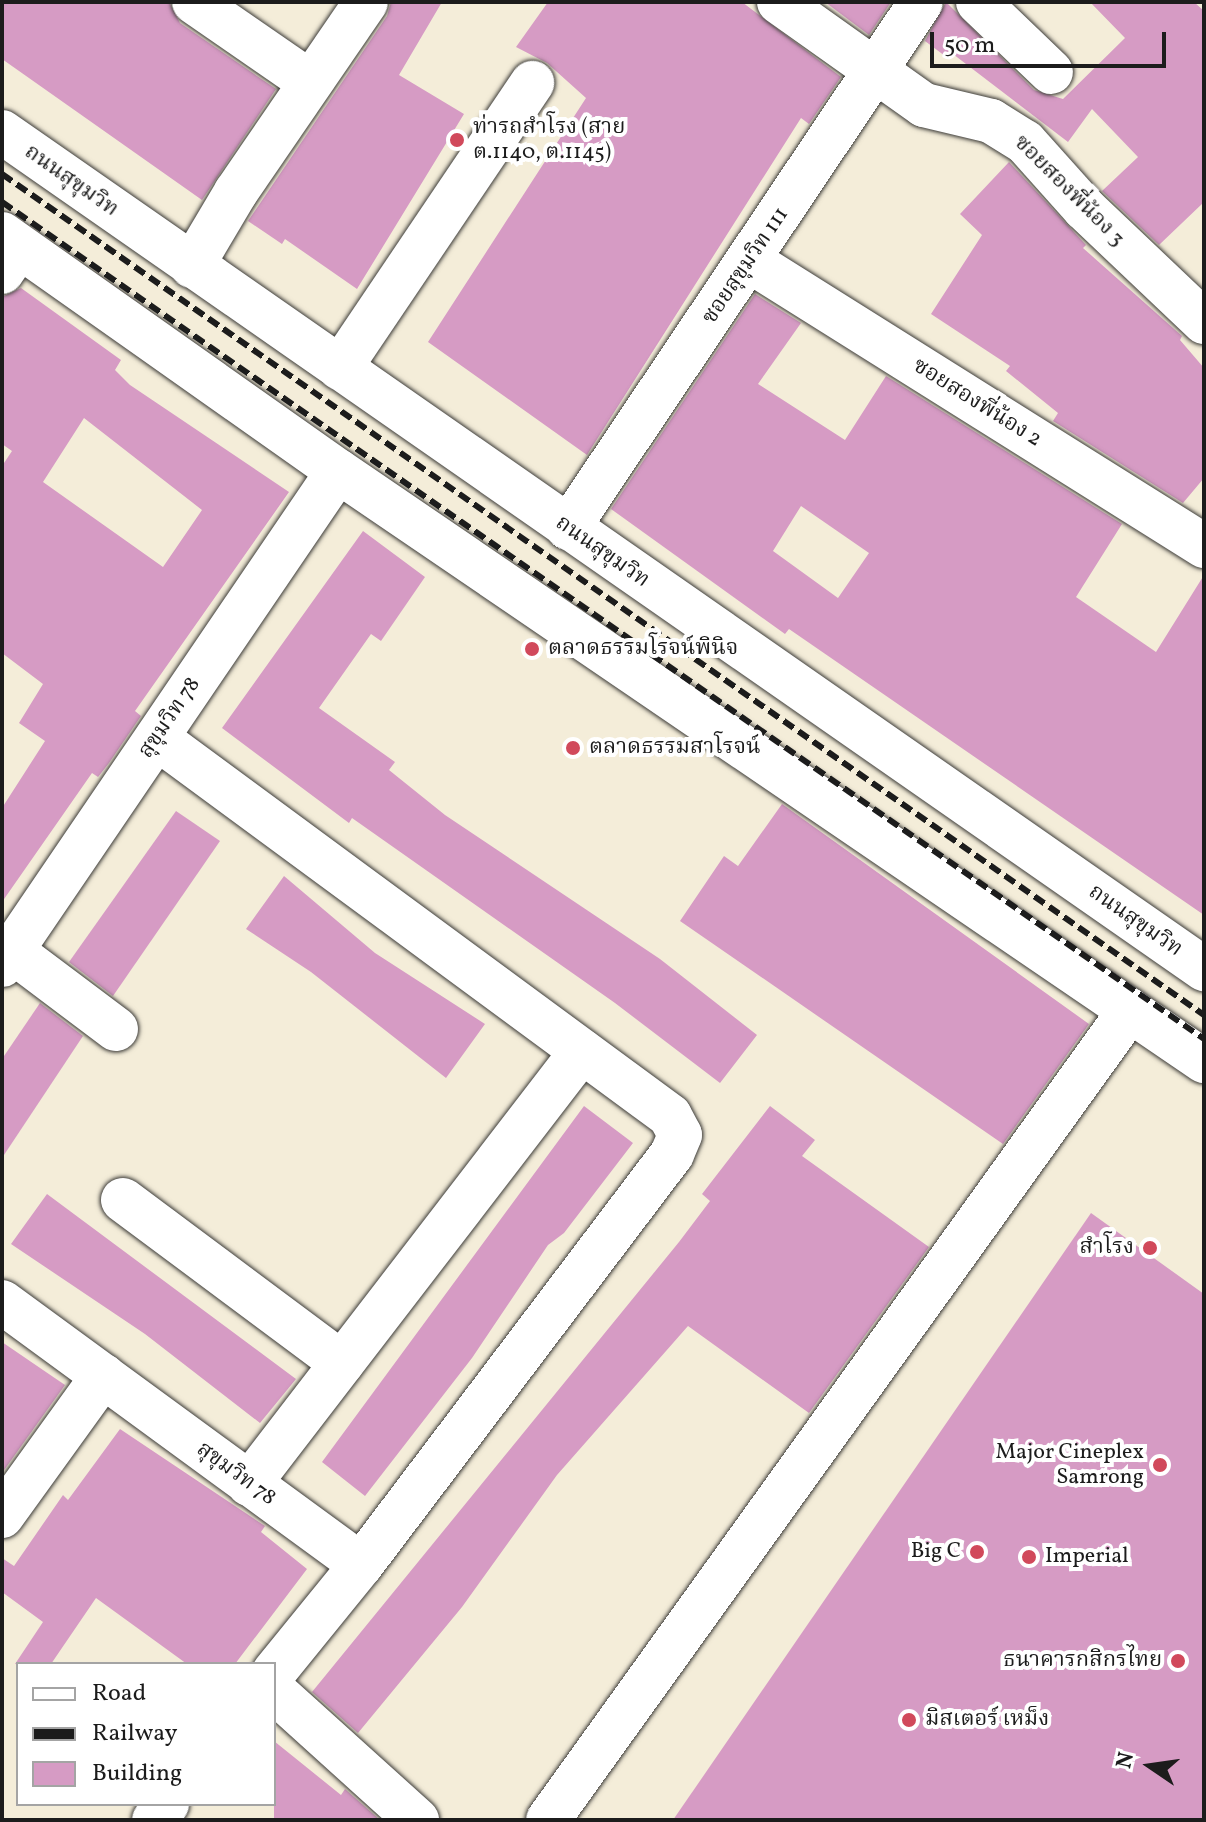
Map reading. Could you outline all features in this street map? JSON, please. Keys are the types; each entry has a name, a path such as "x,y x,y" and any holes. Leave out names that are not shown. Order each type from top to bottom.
{"main road":[{"path":"194,2 310,82"},
{"path":"192,266 310,82 366,2"},
{"name":"ซอยสองพี่น้อง 3","path":"779,2 924,105 991,121 1025,142 1084,208 1204,322"},
{"name":"ซอยสุขุมวิท 111","path":"568,528 921,2"},
{"path":"978,2 1051,72"},
{"path":"340,368 532,83"},
{"name":"ถนนสุขุมวิท","path":"2,132 1204,969"},
{"path":"8,251 338,471 1204,1061"},
{"name":"ซอยสองพี่น้อง 2","path":"750,261 1204,546"},
{"name":"สุขุมวิท 78","path":"7,958 338,471"},
{"path":"157,738 670,1116 680,1135 676,1145 361,1565 276,1670"},
{"path":"7,958 116,1029"},
{"path":"548,1820 1130,1010"},
{"path":"249,1484 582,1051"},
{"path":"123,1200 342,1363"},
{"name":"สุขุมวิท 78","path":"2,1302 361,1565"},
{"path":"2,1516 103,1376"},
{"path":"276,1693 417,1820"}],"building":[{"path":"2,2 169,2 180,23 276,89 202,200 2,59"},
{"path":"391,2 442,2 399,75 464,114 357,289 285,239 282,244 248,221 387,16"},
{"path":"548,2 742,2 841,77 809,124 801,118 587,455 428,342 586,98 547,63 516,47"},
{"path":"825,2 891,2 869,35"},
{"path":"946,2 1034,90 1063,99 1125,38 1090,2 1194,2 1204,11 1204,202 1159,245 1102,191 1138,157 1092,109 1068,142 949,51 945,56 925,41"},
{"path":"1009,162 1086,245 1083,248 1182,336 1180,340 1204,368 1204,478 1183,503 1053,421 1058,413 1006,371 1010,366 931,314 982,235 960,214"},
{"path":"21,288 121,360 115,370 130,385 289,492 135,711 141,716 109,763 98,777 92,773 2,902 2,808 45,741 19,723 43,684 2,653 2,466 12,451 2,444 2,297","holes":["84,418 202,510 163,567 43,482"]},
{"path":"755,294 801,323 758,384 845,440 886,376 1122,524 1076,597 1156,652 1204,575 1204,915 789,629 785,634 611,509","holes":["801,506 869,553 838,598 773,551"]},
{"path":"363,531 425,577 381,641 371,634 319,708 395,762 389,770 445,815 660,959 757,1035 720,1083 615,1003 352,818 349,823 222,728"},
{"path":"782,804 1089,1024 1003,1144 680,921 724,856 738,866"},
{"path":"176,811 220,841 113,996 69,962"},
{"path":"284,876 375,953 485,1024 446,1078 311,972 246,929"},
{"path":"40,1003 83,1036 2,1158 2,1059"},
{"path":"584,1106 633,1143 564,1233 548,1245 472,1358 365,1496 322,1462"},
{"path":"770,1106 815,1140 802,1156 929,1247 809,1413 688,1326 557,1475 462,1607 358,1733 312,1692 679,1242 710,1201 702,1194"},
{"path":"47,1194 296,1379 260,1423 145,1334 11,1244"},
{"name":"Imperial","path":"1091,1213 1204,1294 1204,1820 673,1820"},
{"path":"2,1342 65,1385 2,1473"},
{"path":"120,1429 265,1526 261,1532 307,1569 237,1662 184,1662 96,1598 52,1662 16,1662 43,1622 2,1592 2,1558 14,1566 63,1495 68,1500"},
{"path":"276,1743 341,1795 345,1789 380,1820 274,1820"}],"railway":[{"path":"2,174 1204,1015"},
{"path":"2,202 1204,1039"}],"place":[{"name":"ท่ารถสำโรง (สาย ต.1140, ต.1145)","path":"457,140"},
{"name":"ตลาดธรรมโรจน์พินิจ","path":"532,649"},
{"name":"ตลาดธรรมสาโรจน์","path":"573,748"},
{"name":"สำโรง","path":"1150,1248"},
{"name":"Major Cineplex Samrong","path":"1160,1465"},
{"name":"Big C","path":"977,1552"},
{"name":"Imperial","path":"1029,1557"},
{"name":"ธนาคารกสิกรไทย","path":"1178,1661"},
{"name":"มิสเตอร์ เหม็ง","path":"909,1720"}]}
